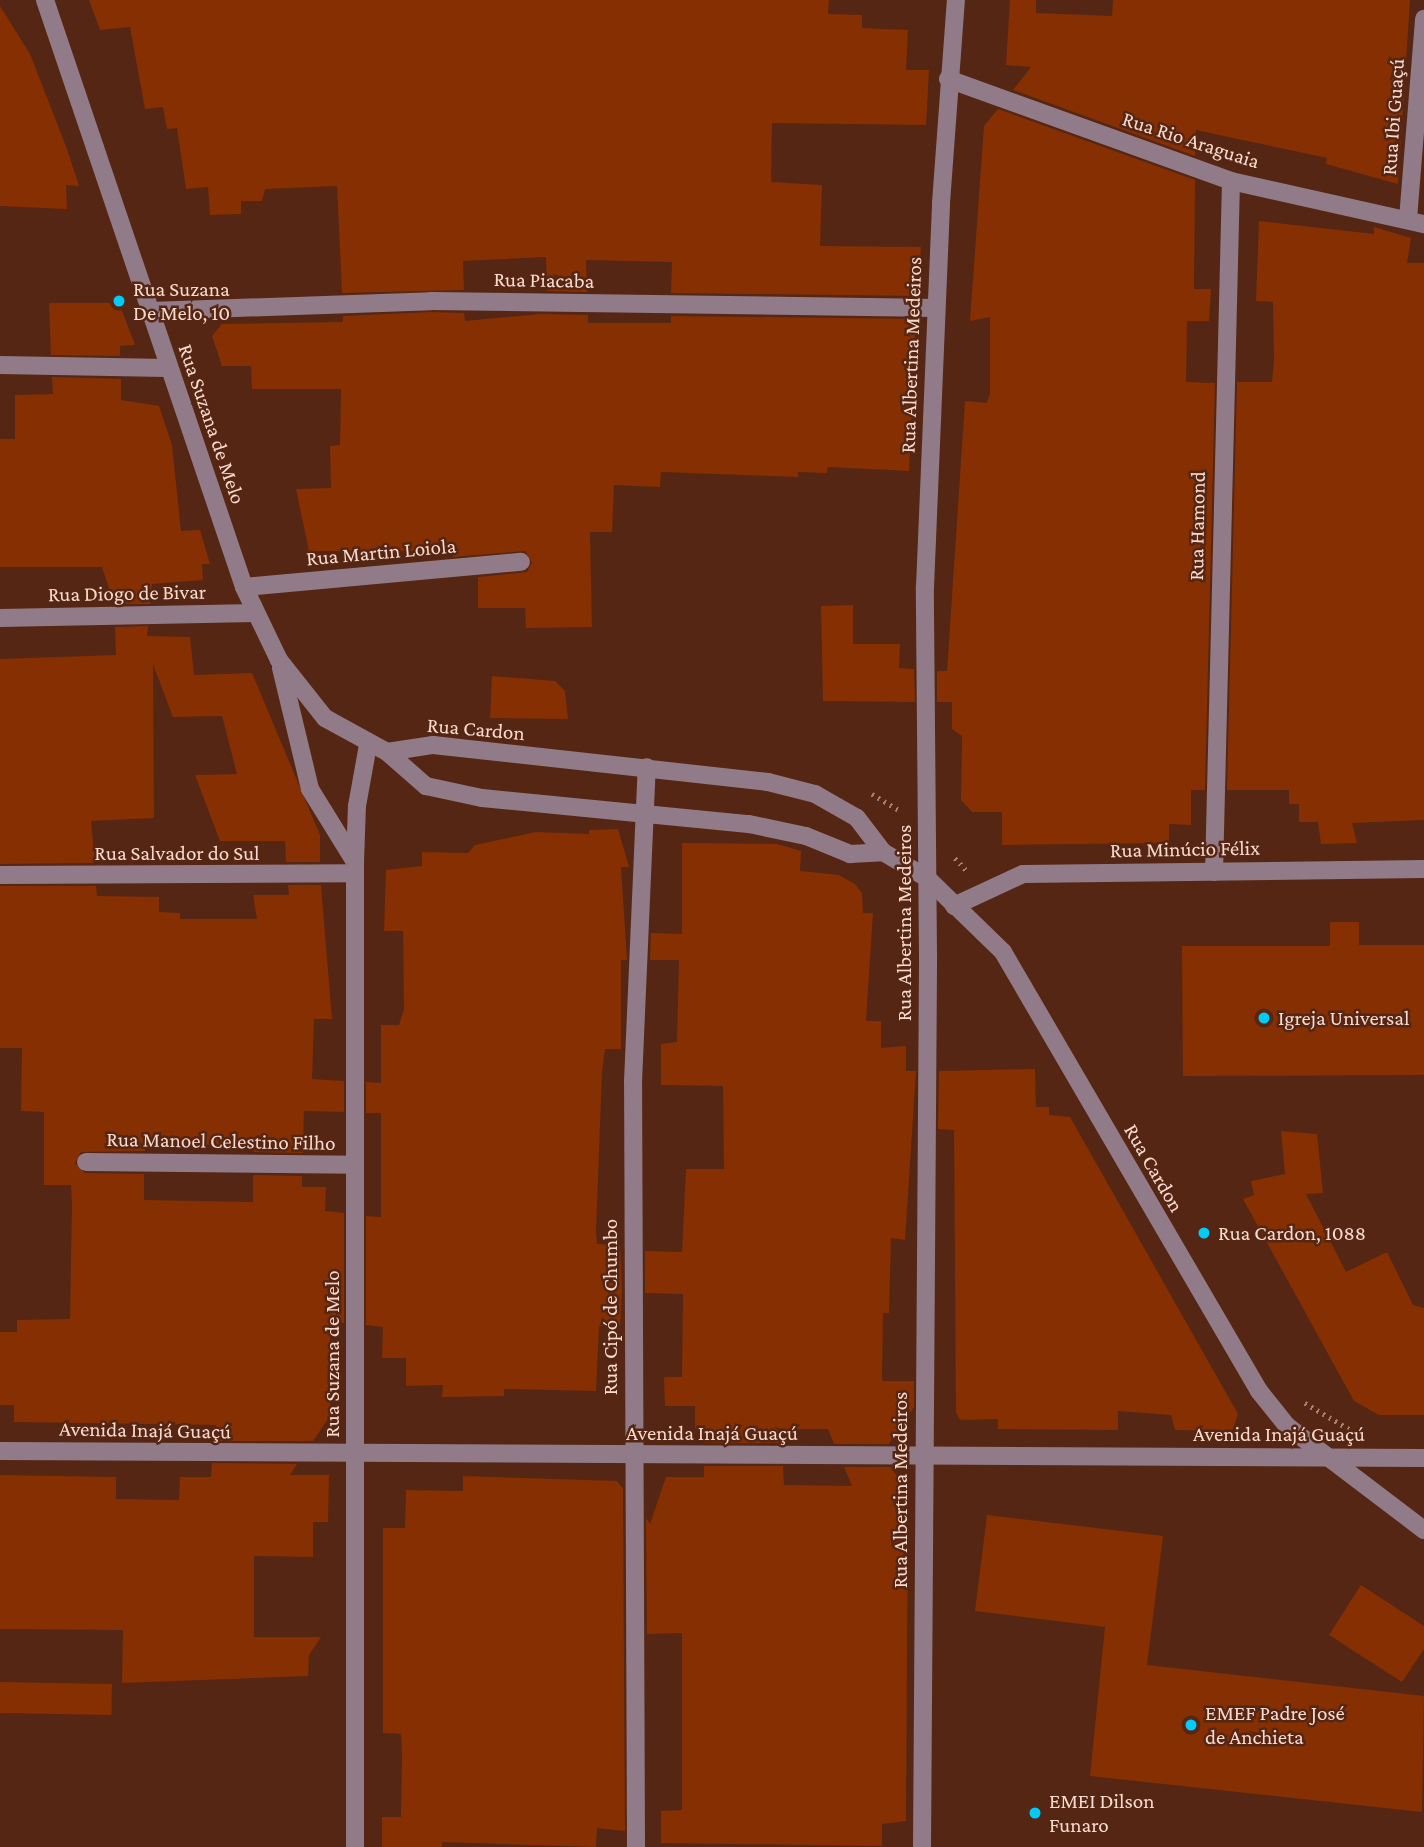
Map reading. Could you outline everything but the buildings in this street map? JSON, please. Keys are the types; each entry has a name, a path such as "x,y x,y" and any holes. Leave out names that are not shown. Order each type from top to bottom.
{"street":[{"name":"Rua Suzana de Melo","path":"45,0 151,311 167,368 255,613 279,660 326,718 369,745 387,752"},
{"name":"Rua Albertina Medeiros","path":"922,1847 927,878 925,587 948,79 956,0"},
{"name":"Rua Ibi Guaçú","path":"1416,221 1424,19"},
{"name":"Rua Rio Araguaia","path":"948,79 1231,181 1416,221"},
{"name":"Rua Hamond","path":"1214,872 1231,181"},
{"name":"Rua Piacaba","path":"151,311 431,301 936,308"},
{"path":"0,365 167,368"},
{"name":"Rua Martin Loiola","path":"244,587 521,562"},
{"name":"Rua Diogo de Bivar","path":"0,618 255,613"},
{"name":"Rua Suzana de Melo","path":"279,660 310,789 355,867"},
{"name":"Rua Suzana de Melo","path":"355,1847 355,867 357,806 369,745"},
{"name":"Rua Cardon","path":"387,752 433,745 768,782 815,793 858,818 883,852 927,878 1003,952 1259,1391 1287,1426 1424,1530"},
{"path":"387,752 426,786 482,798 749,824 806,836 850,855 883,852"},
{"name":"Rua Cipó de Chumbo","path":"636,1847 633,1082 642,814 647,767"},
{"name":"Rua Salvador do Sul","path":"0,875 355,867"},
{"name":"Rua Minúcio Félix","path":"954,905 1023,874 1424,869"},
{"name":"Rua Manoel Celestino Filho","path":"86,1162 355,1165"},
{"name":"Avenida Inajá Guaçú","path":"0,1451 355,1455 1424,1458"}],"place":[{"name":"Rua Suzana De Melo, 10","path":"119,301"},
{"name":"Igreja Universal","path":"1264,1018"},
{"name":"Rua Cardon, 1088","path":"1204,1233"},
{"name":"EMEF Padre José de Anchieta","path":"1191,1725"},
{"name":"EMEI Dilson Funaro","path":"1035,1813"}]}
